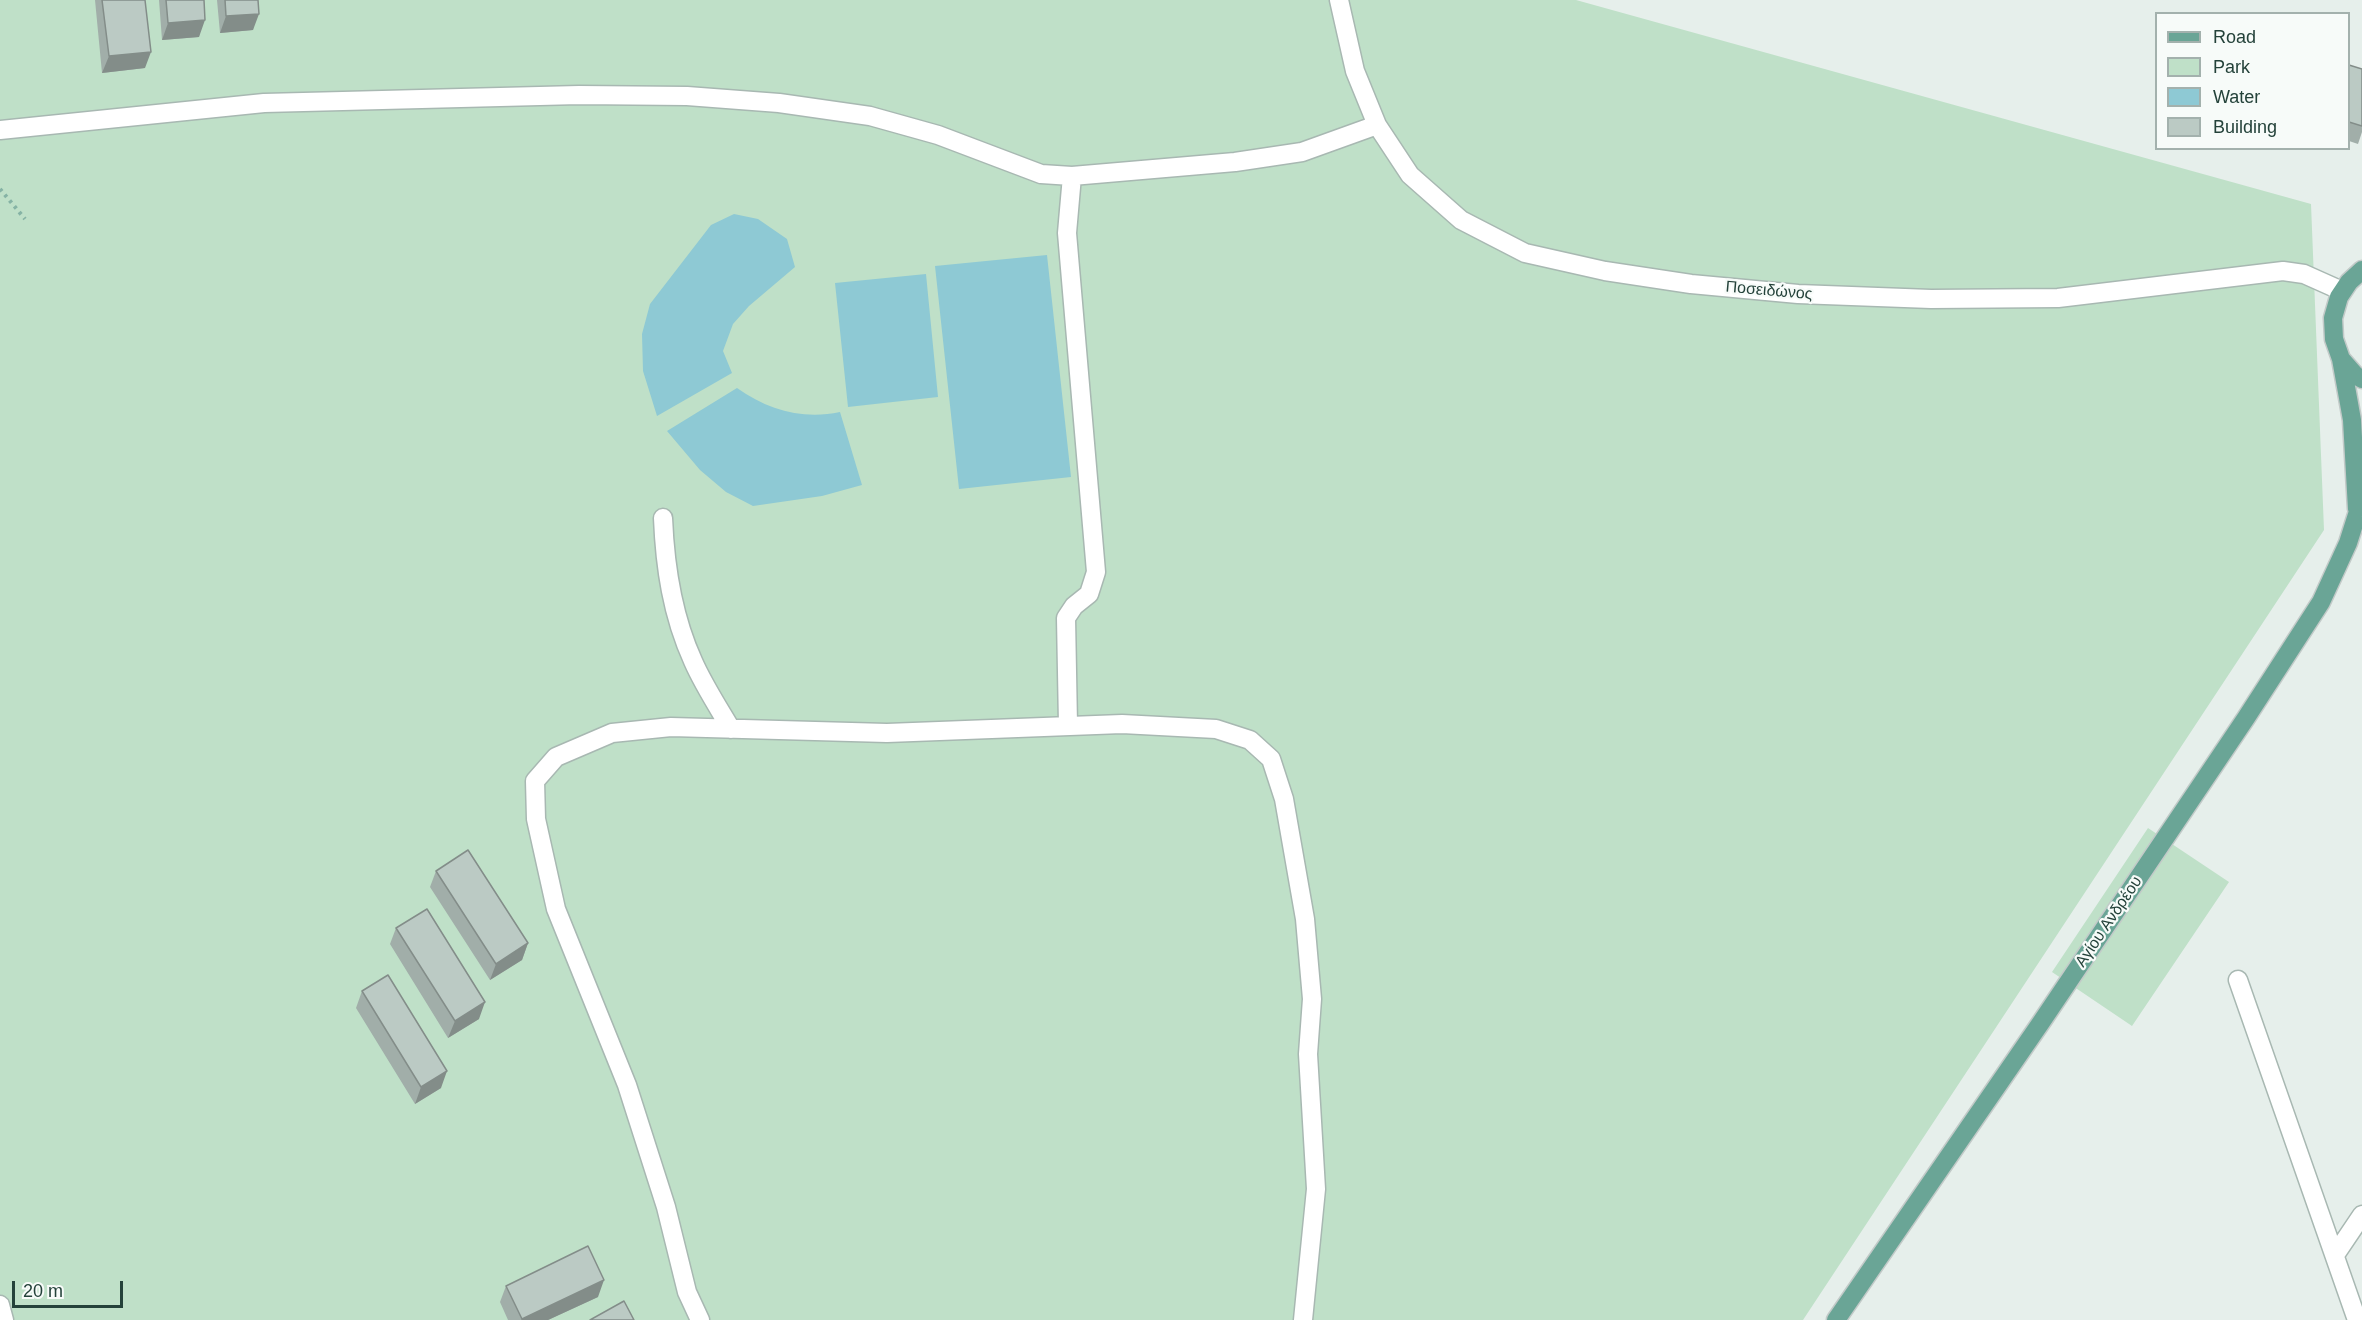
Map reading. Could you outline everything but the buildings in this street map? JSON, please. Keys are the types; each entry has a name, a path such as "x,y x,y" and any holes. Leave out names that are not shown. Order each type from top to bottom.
{"main road":[{"name":"Αγίου Ανδρέου","path":"1836,1320 2047,1014 2321,602 2348,543 2360,504 2352,420 2342,359 2334,339 2333,318 2342,291 2362,270"},
{"name":"Αγίου Ανδρέου","path":"2342,359 2355,375 2362,379"}],"street":[{"name":"Ποσειδώνος","path":"1338,0 1355,71 1377,125 1410,175 1461,220 1525,254 1605,271 1691,284 1798,294 1931,299 2058,298 2283,271 2304,274 2342,291"},
{"path":"0,130 264,103 579,95 687,96 780,103 870,116 938,135 1041,174 1072,176 1235,162 1302,152 1377,125"},
{"path":"1068,725 1066,618 1074,606 1089,594 1096,572 1067,233 1072,176"},
{"path":"663,518 671,597 693,660 730,729"},
{"path":"700,1320 687,1292 666,1207 627,1085 556,909 536,819 535,781 556,757 612,733 671,727 887,733 1122,724 1216,729 1250,740 1271,759 1284,799 1305,919 1312,999 1308,1054 1316,1189 1303,1320"},
{"path":"2238,980 2357,1320"},
{"path":"2335,1255 2362,1215"},
{"path":"0,1305 4,1320"}],"path":[{"path":"0,189 25,219"}],"green space":[{"path":"0,0 1576,0 2311,204 2324,530 1803,1320 0,1320"},
{"path":"2148,828 2229,882 2132,1026 2052,972"}],"water":[{"path":"734,214 758,219 787,239 795,267 749,306 733,324 723,351 732,373 657,416 643,371 642,334 650,304 711,225"},
{"path":"1047,255 1071,477 959,489 935,266"},
{"path":"926,274 938,397 848,407 835,283"},
{"path":"737,388 761,402 786,411 813,415 840,412 862,485 822,496 753,506 726,492 700,470 667,431"}]}
